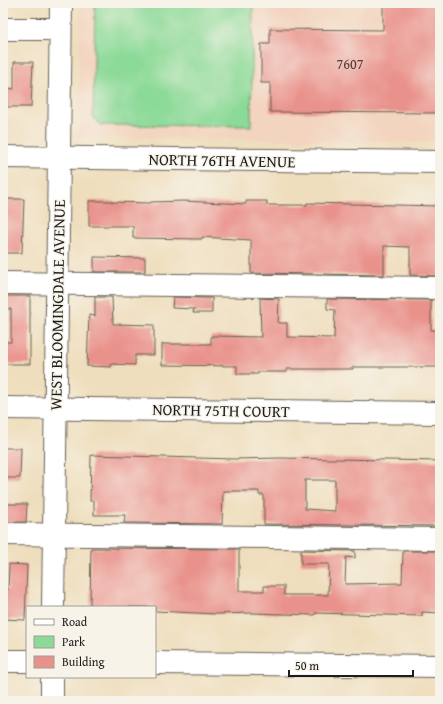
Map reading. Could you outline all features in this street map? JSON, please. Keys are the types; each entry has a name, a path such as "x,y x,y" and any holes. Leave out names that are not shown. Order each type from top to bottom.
{"street":[{"name":"WEST BLOOMINGDALE AVENUE","path":"53,606 61,3"},
{"path":"3,29 60,29"},
{"name":"NORTH 76TH AVENUE","path":"3,158 440,162"},
{"path":"3,283 440,288"},
{"name":"NORTH 75TH COURT","path":"3,408 440,413"},
{"path":"3,534 440,539"},
{"path":"3,661 26,661"},
{"path":"156,663 440,666"},
{"path":"52,678 52,701"}],"shaded area":[{"path":"80,3 440,3 440,142 78,137"}],"green space":[{"path":"95,3 253,3 251,126 101,125 93,117"}],"building":[{"path":"383,3 440,3 440,113 270,112 270,83 261,83 261,44 270,44 270,29 383,30"},
{"path":"14,62 33,62 31,107 7,107 7,88 14,89"},
{"path":"3,199 24,199 22,253 5,253"},
{"path":"89,201 150,203 183,201 246,204 246,201 267,201 267,205 307,205 307,203 440,206 440,276 410,275 410,247 384,246 384,275 251,273 251,240 202,237 202,239 133,238 133,226 89,226"},
{"path":"94,257 145,258 145,272 94,272"},
{"path":"3,296 30,296 30,364 3,364 3,342 11,342 11,309 3,309"},
{"path":"95,297 112,297 113,324 154,325 154,355 135,355 135,365 111,364 111,367 87,366 89,315 95,316"},
{"path":"173,297 212,298 212,313 193,313 194,309 172,308"},
{"path":"260,298 279,299 278,323 287,323 287,337 334,338 335,310 327,309 327,299 431,300 431,330 440,330 440,367 287,369 287,372 237,374 237,366 162,365 162,344 211,344 211,336 261,337"},
{"path":"3,448 21,448 20,478 3,478"},
{"path":"91,455 234,459 281,458 440,461 440,526 264,524 264,495 259,495 259,491 223,491 222,524 124,523 125,515 94,515 94,501 90,501","holes":["305,480 335,480 335,511 305,509"]},
{"path":"3,504 27,504 26,522 3,522"},
{"path":"91,548 239,549 239,591 264,591 264,586 284,586 284,595 328,595 329,564 301,564 301,550 355,551 355,558 346,557 345,584 402,583 403,551 440,551 440,613 422,612 422,616 315,613 315,615 252,613 217,614 156,611 156,606 90,606"},
{"path":"9,564 27,565 25,620 3,619 3,589 8,590"}]}
